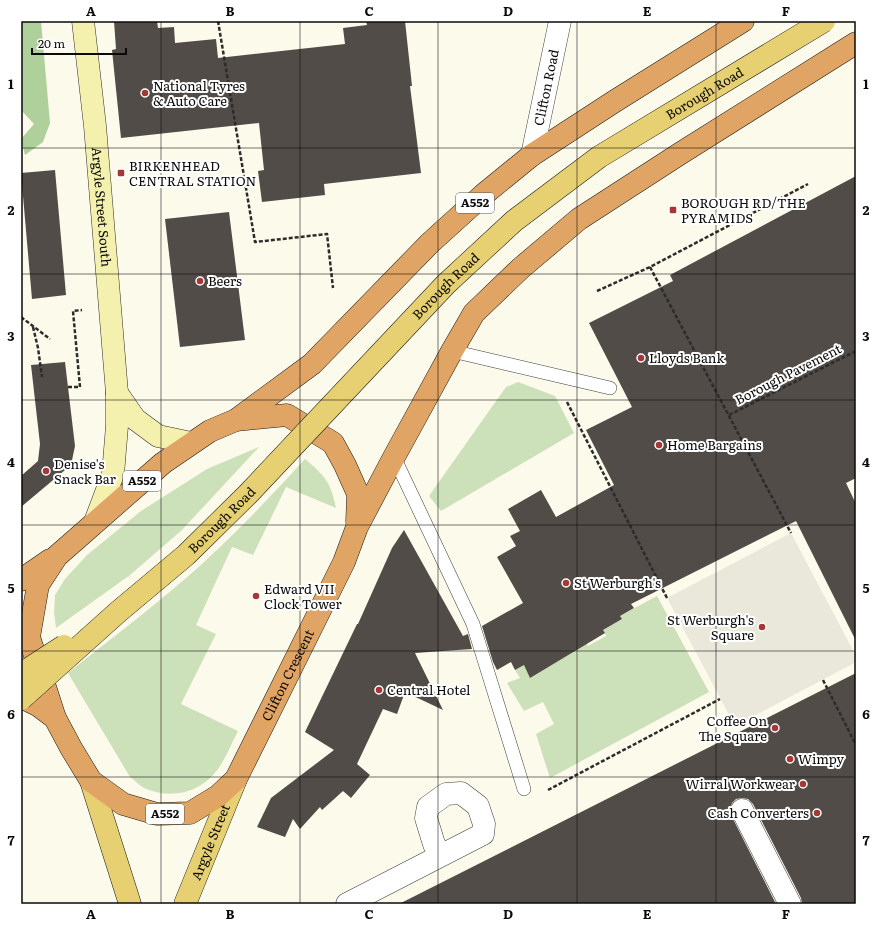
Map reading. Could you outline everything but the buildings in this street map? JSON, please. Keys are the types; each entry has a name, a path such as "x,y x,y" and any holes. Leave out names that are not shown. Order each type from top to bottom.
{"highway":[{"name":"A552","path":"236,779 218,796 190,813 157,814 123,804 91,781 55,718 29,637 38,585 57,556 163,463 210,431 236,420 312,364 430,244 483,196 532,155 743,21"},
{"path":"357,527 452,351 474,314 521,268 579,219 856,43"},
{"name":"A552","path":"236,420 287,416 333,443 358,494 357,527"},
{"name":"Clifton Crescent","path":"236,779 344,562 357,527"},
{"path":"21,580 57,556"},
{"path":"21,698 39,706 55,718"}],"main road":[{"name":"Argyle Street South","path":"83,21 95,126 117,393 117,426 113,474 95,522"},
{"name":"Borough Road","path":"21,698 118,612 186,555 248,494 446,284 514,221 599,157 824,21"},
{"name":"Argyle Street South","path":"117,393 135,419 158,436 192,443"},
{"name":"Borough Road","path":"21,674 118,612"},
{"name":"Argyle Street","path":"185,904 236,779"},
{"name":"A552","path":"91,781 130,904"}],"street":[{"name":"Clifton Road","path":"532,155 560,21"},
{"path":"742,810 790,904"},
{"path":"347,904 441,855"}],"lane":[{"path":"452,351 610,388"},
{"path":"394,457 473,624 524,789"}],"path":[{"path":"218,21 255,242 327,234 333,288"},
{"path":"597,291 650,266 808,184"},
{"path":"650,266 791,533"},
{"path":"21,317 50,339"},
{"path":"33,327 38,348 42,377"},
{"name":"Borough Pavement","path":"729,415 856,351"},
{"path":"571,411 667,598"},
{"path":"823,680 856,745"},
{"path":"546,791 720,699"}],"green space":[{"path":"21,21 41,21 50,123 43,142 25,155 21,139 34,124 21,110"},
{"path":"518,382 555,396 574,433 441,511 429,496 506,387"},
{"path":"259,447 182,530 130,575 56,628 54,612 55,595 65,579 87,555 141,511 207,469"},
{"path":"305,459 318,470 326,480 332,492 336,508 286,487 253,555 232,547 196,625 216,634 181,704 238,731 221,765 203,784 194,789 174,794 154,792 144,788 130,777 68,673 203,563 255,512"},
{"path":"657,596 709,692 550,778 536,734 554,724 543,702 524,711 507,683 520,678 515,670 526,664 553,664 570,654 567,648 584,639 588,646 606,636 603,630 622,619 620,616"}],"shaded area":[{"name":"St Werburgh's Square","path":"791,533 856,656 856,662 735,726 667,598"}],"place":[{"name":"National Tyres & Auto Care","path":"145,93"},
{"name":"BIRKENHEAD CENTRAL STATION","path":"121,173"},
{"name":"BOROUGH RD/THE PYRAMIDS","path":"673,210"},
{"name":"Beers","path":"200,281"},
{"name":"Lloyds Bank","path":"641,358"},
{"name":"Home Bargains","path":"659,445"},
{"name":"Denise's Snack Bar","path":"46,471"},
{"name":"St Werburgh's","path":"566,583"},
{"name":"Edward VII Clock Tower","path":"256,596"},
{"name":"St Werburgh's Square","path":"762,627"},
{"name":"Central Hotel","path":"379,690"},
{"name":"Coffee On The Square","path":"775,728"},
{"name":"Wimpy","path":"790,759"},
{"name":"Wirral Workwear","path":"803,784"},
{"name":"Cash Converters","path":"817,813"}]}
